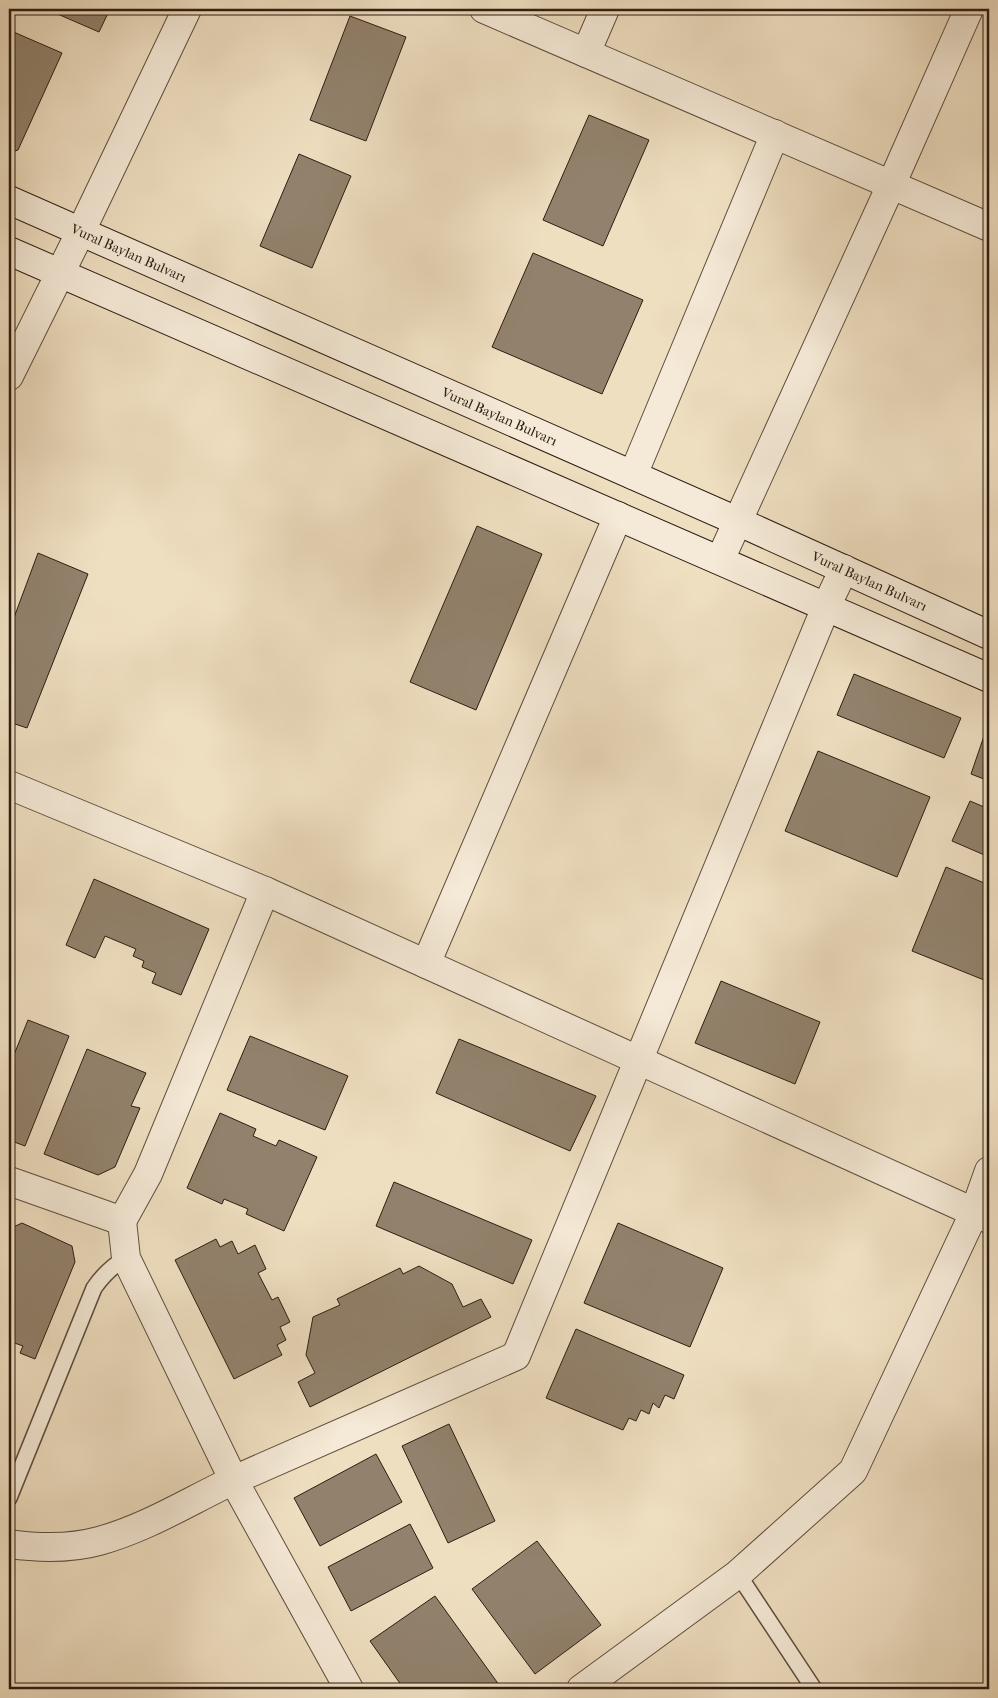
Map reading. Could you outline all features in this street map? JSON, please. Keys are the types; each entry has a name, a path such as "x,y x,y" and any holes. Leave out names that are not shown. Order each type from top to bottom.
{"street":[{"path":"9,376 81,231 187,9"},
{"path":"484,9 892,183 989,227"},
{"path":"586,53 605,9"},
{"path":"720,560 969,9"},
{"path":"633,475 775,134"},
{"name":"Vural Baylan Bulvarı","path":"9,200 737,521 989,635"},
{"path":"9,250 989,678"},
{"path":"426,964 618,516"},
{"path":"9,1544 28,1547 64,1547 98,1541 133,1530 234,1480 516,1356 826,606 844,569"},
{"path":"9,785 265,891 982,1216"},
{"path":"265,891 148,1174 122,1221 126,1258 234,1480 349,1689"},
{"path":"581,1689 738,1574 853,1472 982,1216 989,1171"},
{"path":"9,1181 122,1221"}],"lane":[{"path":"9,1498 94,1288 112,1266 126,1258"},
{"path":"738,1574 814,1689"}],"building":[{"path":"46,9 110,9 99,32"},
{"path":"350,16 406,37 366,141 310,120"},
{"path":"9,30 62,53 18,150 9,153"},
{"path":"589,115 649,140 603,246 543,220"},
{"path":"299,154 351,176 312,268 260,246"},
{"path":"533,253 643,300 602,394 492,347"},
{"path":"477,526 542,554 476,710 410,682"},
{"path":"38,553 88,574 27,728 9,722 9,631"},
{"path":"854,674 961,718 944,758 837,715"},
{"path":"984,736 989,738 989,781 971,774"},
{"path":"818,751 930,797 897,877 785,831"},
{"path":"970,801 989,809 989,857 952,841"},
{"path":"946,867 989,885 989,982 912,951"},
{"path":"94,879 209,929 181,995 152,983 156,973 142,967 144,961 133,956 136,949 105,936 95,958 66,945"},
{"path":"721,981 820,1022 795,1084 695,1043"},
{"path":"28,1020 69,1036 25,1146 9,1140 9,1067"},
{"path":"250,1036 348,1076 325,1130 227,1090"},
{"path":"459,1039 596,1096 570,1151 436,1093"},
{"path":"87,1049 146,1073 131,1106 140,1108 115,1167 98,1175 44,1154"},
{"path":"220,1113 256,1129 253,1136 276,1146 279,1140 317,1157 284,1231 246,1214 248,1209 224,1199 222,1204 187,1188"},
{"path":"394,1182 532,1240 513,1284 376,1226"},
{"path":"22,1223 72,1246 75,1262 35,1359 20,1353 23,1346 9,1341 9,1229"},
{"path":"618,1223 723,1268 690,1347 584,1303"},
{"path":"216,1239 220,1247 232,1241 238,1254 255,1245 266,1269 258,1273 272,1300 278,1297 290,1322 280,1327 286,1340 277,1345 282,1355 234,1379 175,1260"},
{"path":"419,1266 452,1284 463,1307 481,1299 491,1317 310,1407 298,1382 315,1373 306,1355 313,1317 340,1305 337,1299 400,1268 403,1274"},
{"path":"576,1329 684,1375 674,1399 665,1395 659,1408 653,1403 649,1414 641,1410 636,1421 629,1418 623,1430 546,1398"},
{"path":"449,1424 495,1521 448,1543 402,1446"},
{"path":"376,1454 402,1502 320,1546 294,1498"},
{"path":"410,1524 433,1568 351,1611 328,1567"},
{"path":"537,1541 601,1625 535,1674 472,1589"},
{"path":"435,1596 502,1689 404,1689 370,1641"}]}
